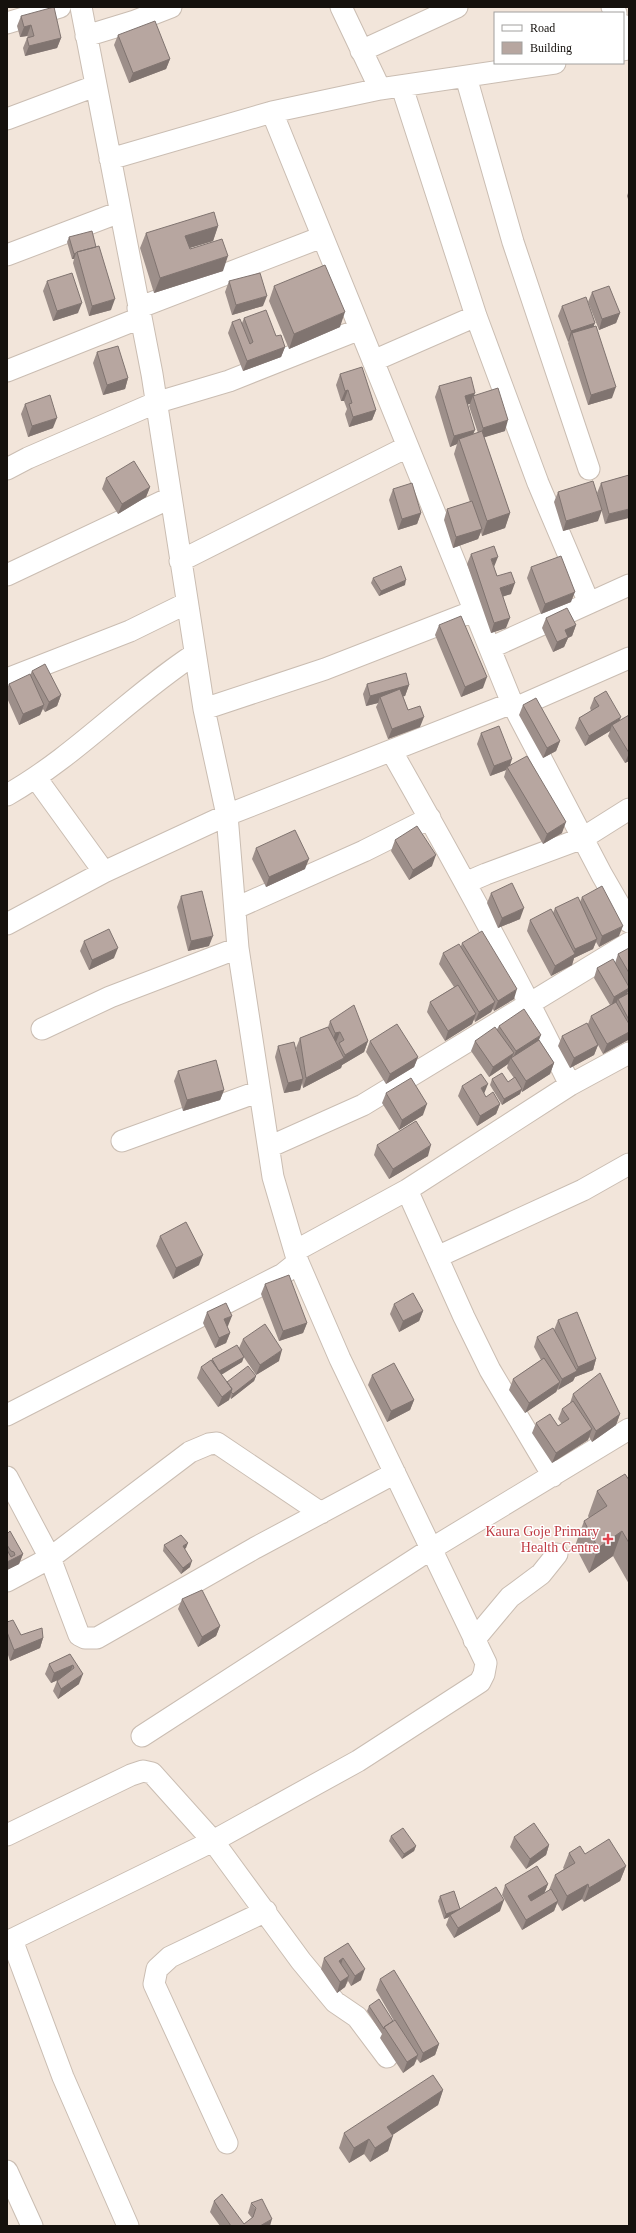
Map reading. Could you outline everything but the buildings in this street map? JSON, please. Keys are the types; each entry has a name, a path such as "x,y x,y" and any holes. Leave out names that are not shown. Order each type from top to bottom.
{"street":[{"path":"7,22 60,7"},
{"path":"81,7 152,374 155,403 204,709 227,815 236,908 238,948 273,1177 296,1257 340,1360 486,1663 484,1674 480,1682 358,1761 213,1841 10,1941 63,2077 128,2226"},
{"path":"86,36 135,21 171,7"},
{"path":"341,7 380,89"},
{"path":"362,50 457,7"},
{"path":"110,159 272,112 380,89 402,87 549,64"},
{"path":"466,77 513,242 589,469"},
{"path":"7,119 96,86"},
{"path":"402,87 476,316 538,483 588,603"},
{"path":"272,112 513,706 629,922"},
{"path":"7,255 120,212"},
{"path":"7,371 139,313 322,237"},
{"path":"373,361 476,316"},
{"path":"7,469 28,458 155,403 229,381 360,329"},
{"path":"180,561 408,446"},
{"path":"7,575 170,498"},
{"path":"490,648 629,585"},
{"path":"7,679 130,631 187,602"},
{"path":"204,709 325,669 474,611"},
{"path":"7,795 36,778 161,677 195,654"},
{"path":"7,924 104,872 227,815 513,706 629,658"},
{"path":"392,752 469,887 530,1003 570,1085"},
{"path":"36,778 104,872"},
{"path":"469,887 472,880 583,838 629,810"},
{"path":"236,908 364,852 430,818"},
{"path":"269,1147 363,1105 629,943"},
{"path":"42,1029 110,997 238,948"},
{"path":"7,1415 283,1274 296,1257 407,1190 570,1085 629,1053"},
{"path":"122,1141 260,1091"},
{"path":"437,1257 584,1190 629,1164"},
{"path":"407,1190 490,1370 553,1476"},
{"path":"142,1736 431,1549 629,1429"},
{"path":"7,1581 50,1558 190,1452 209,1444 217,1443 321,1513"},
{"path":"7,1477 50,1558 79,1635 85,1638 96,1638 395,1473"},
{"path":"474,1640 510,1597 541,1574 557,1554"},
{"path":"7,1835 143,1771 152,1773 213,1841 266,1911 301,1961 335,2002 357,2017 387,2057"},
{"path":"227,2143 154,1984 157,1970 170,1957 266,1911"},
{"path":"7,2172 32,2226"}],"place":[{"name":"Kaura Goje Primary Health Centre","path":"608,1539"}]}
